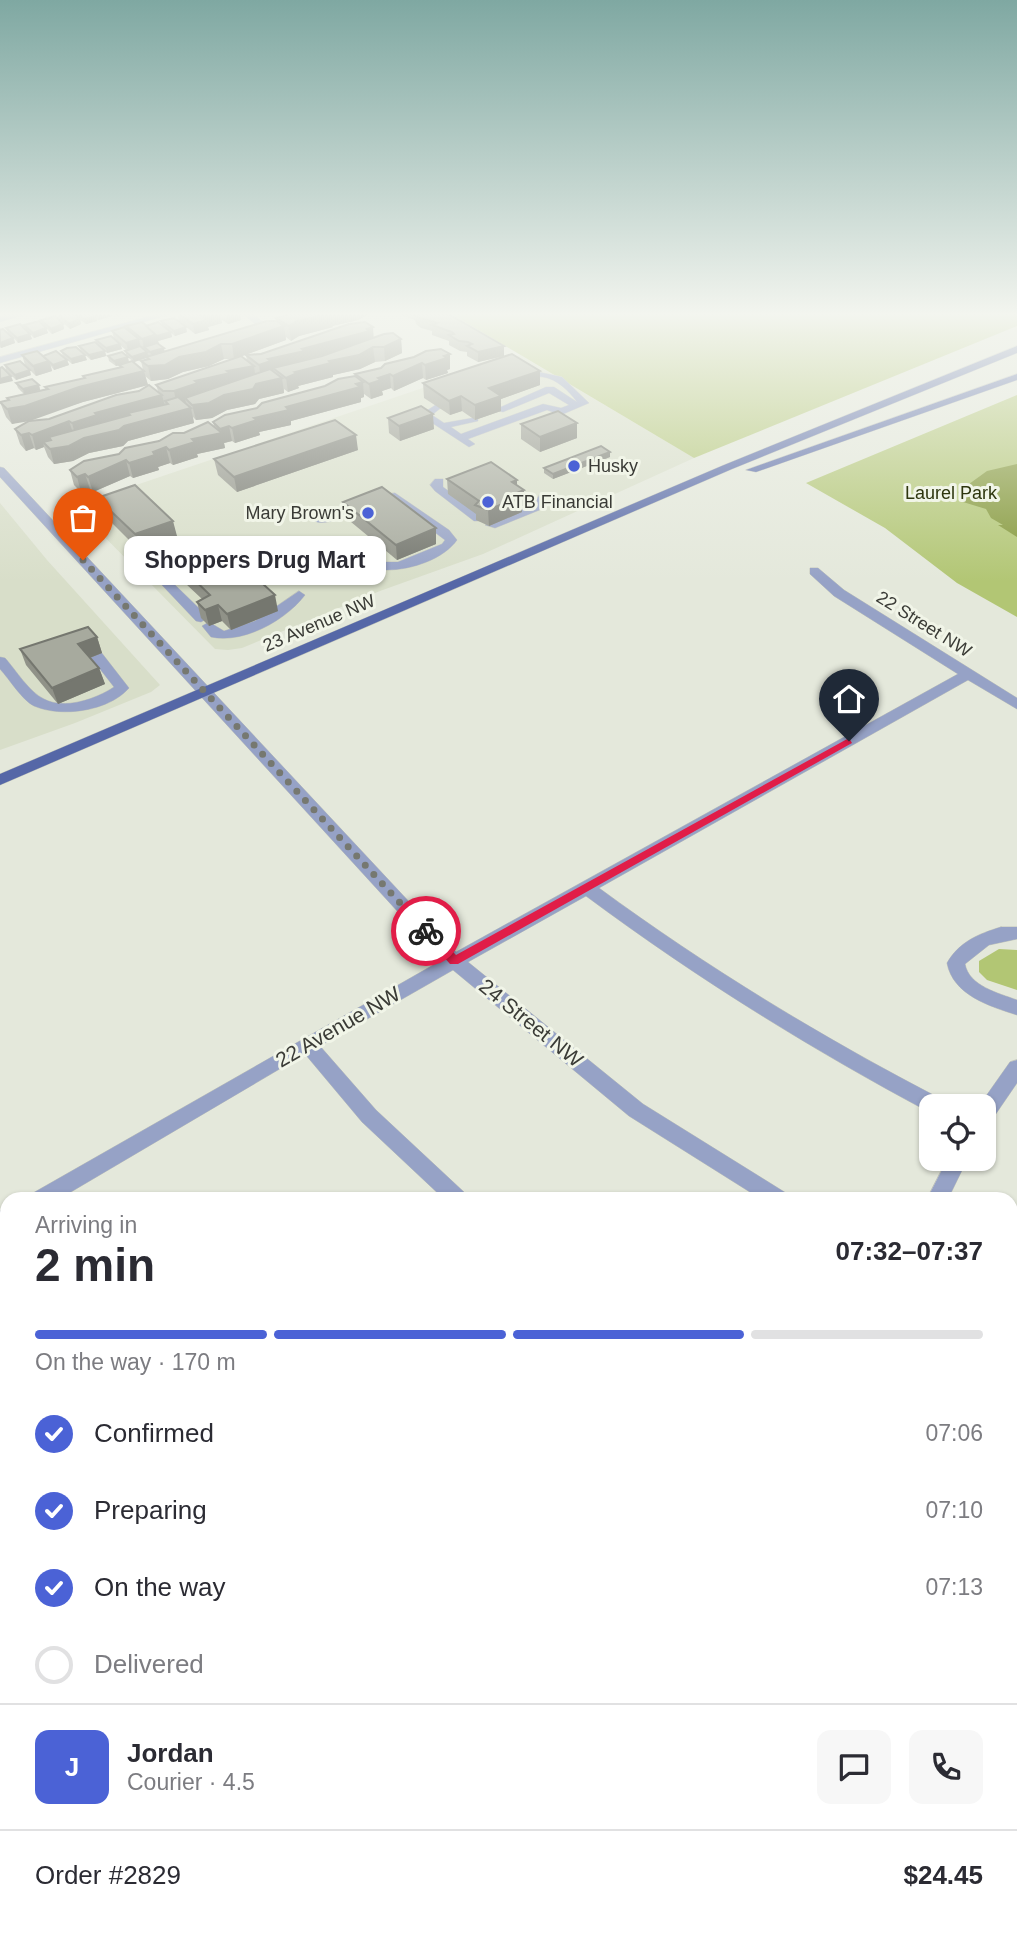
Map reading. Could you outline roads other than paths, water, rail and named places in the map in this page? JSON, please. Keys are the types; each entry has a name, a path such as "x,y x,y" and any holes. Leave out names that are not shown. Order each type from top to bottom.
{"main road":[{"name":"23 Avenue NW","path":"0,780 728,467 886,402"},
{"name":"23 Avenue NW","path":"691,485 738,475 944,402"}],"street":[{"path":"496,407 512,402"},
{"path":"572,402 577,405"},
{"path":"437,407 425,415 446,425 465,441 547,406 561,412 583,402"},
{"path":"446,425 470,417"},
{"name":"24 Street NW","path":"0,470 454,961 636,1110 768,1192"},
{"path":"439,481 436,485 439,489 478,518"},
{"path":"321,520 378,499 395,497 451,540 446,547 393,567 382,568 374,565"},
{"path":"491,525 538,506 544,497"},
{"path":"214,563 174,578 167,584 216,634 228,635 277,615 299,596"},
{"name":"22 Street NW","path":"814,571 839,593 1017,704"},
{"path":"0,661 37,702 71,707 86,705 122,688 96,655"},
{"name":"22 Avenue NW","path":"52,1192 454,961 968,674"},
{"path":"587,888 655,940 749,1000 868,1071 919,1097"},
{"path":"1017,933 999,934 984,941 964,952 956,962 958,973 969,986 1017,1008"},
{"path":"307,1045 369,1116 450,1192"},
{"path":"996,1098 1017,1068"},
{"path":"941,1192 951,1171"}],"place":[{"name":"Husky","path":"574,466"},
{"name":"ATB Financial","path":"488,502"},
{"name":"Mary Brown's","path":"368,513"},
{"name":"Shoppers Drug Mart","path":"83,560"}],"park label":[{"name":"Laurel Park","path":"951,493"}]}
